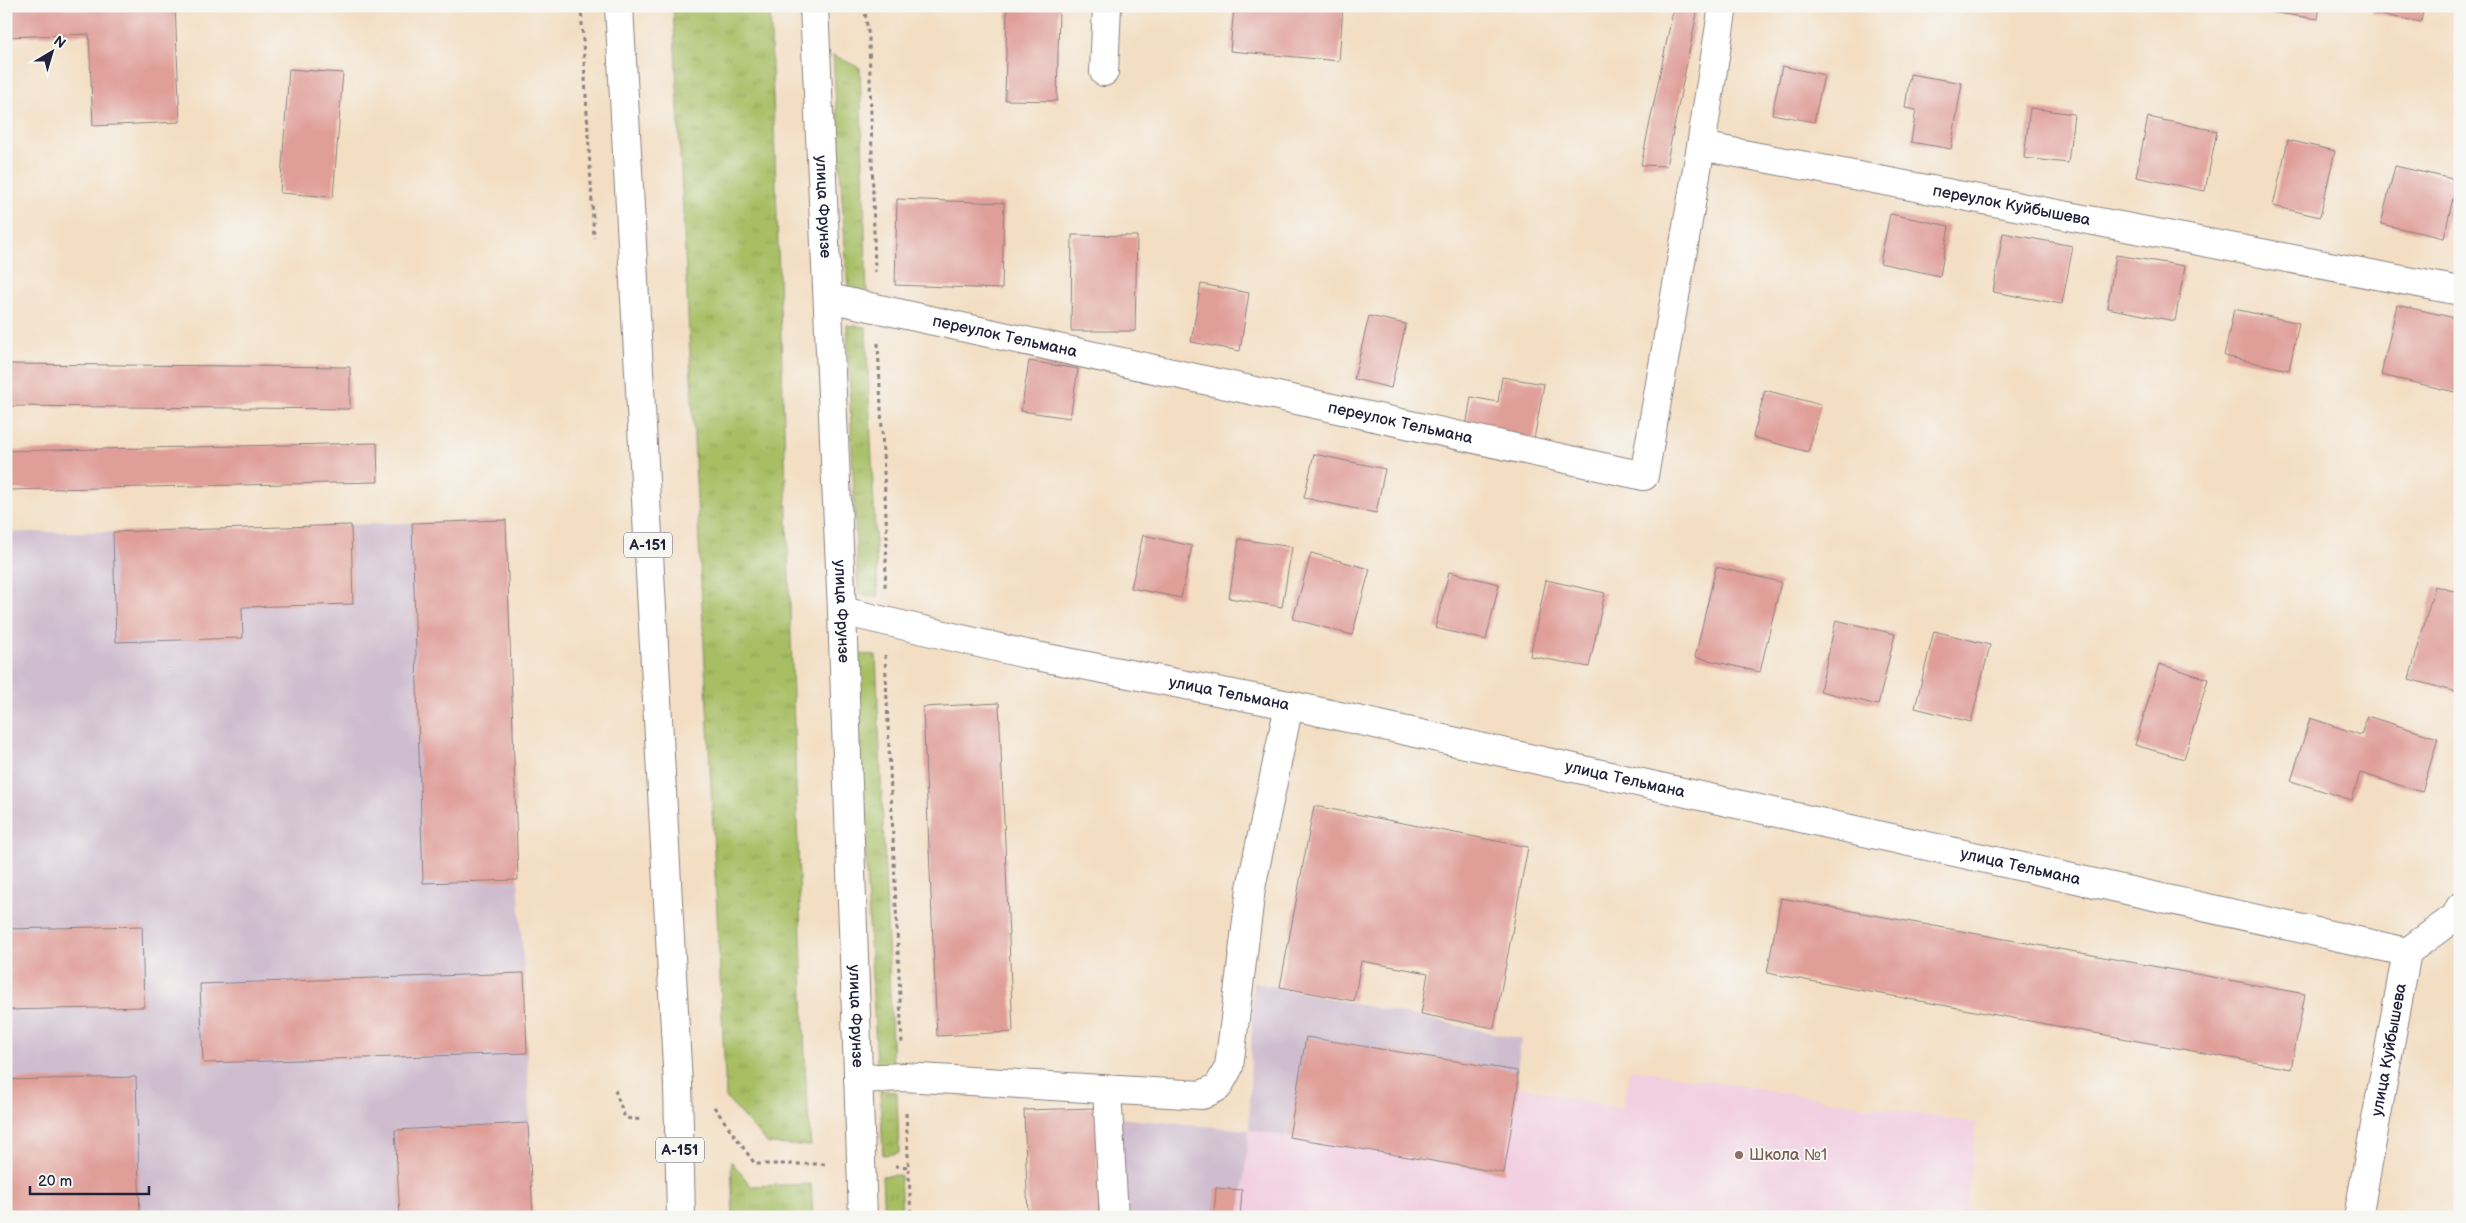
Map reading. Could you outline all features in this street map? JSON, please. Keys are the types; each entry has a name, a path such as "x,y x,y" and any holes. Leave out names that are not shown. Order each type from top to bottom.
{"main road":[{"name":"А-151","path":"619,6 678,1084 681,1217"},
{"name":"улица Фрунзе","path":"814,6 842,611 863,1217"},
{"path":"1104,72 1107,6"},
{"path":"1702,146 1723,6"},
{"name":"переулок Тельмана","path":"829,298 1644,476 1702,146"},
{"name":"переулок Куйбышева","path":"1702,146 2460,291"},
{"name":"улица Тельмана","path":"842,611 1026,654 1289,705 2407,952"},
{"path":"858,1079 904,1077 1202,1095 1218,1087 1229,1067 1250,888 1289,705"},
{"path":"2407,952 2459,913"},
{"name":"улица Куйбышева","path":"2358,1217 2407,952"},
{"path":"1107,1090 1114,1217"}],"path":[{"path":"864,6 868,38"},
{"path":"615,1090 625,1118 643,1120"},
{"path":"711,1103 755,1164"}],"shaded area":[{"path":"506,520 518,880 524,973 533,1217 6,1217 6,532 113,532"},
{"path":"1253,982 1521,1039 1517,1071 1518,1086 1504,1173 1249,1130"},
{"name":"Школа №1","path":"1630,1069 1976,1123 1966,1217 1240,1217 1249,1130 1504,1173 1518,1086 1622,1109"},
{"path":"1117,1118 1249,1130 1240,1217 1124,1217"}],"green space":[{"path":"673,6 770,6 806,1087 811,1146 768,1144 726,1098"},
{"path":"833,55 860,68 867,296 848,292"},
{"path":"847,325 866,327 878,597 858,594"},
{"path":"854,654 876,655 893,1065 877,1065"},
{"path":"880,1090 897,1092 899,1153 883,1155"},
{"path":"731,1161 751,1186 811,1184 813,1217 733,1217"},
{"path":"900,1175 902,1217 884,1217 882,1176"}],"building":[{"path":"6,6 175,6 180,122 93,126 89,34 6,37"},
{"path":"1007,6 1059,6 1057,101 1005,100"},
{"path":"1234,6 1343,6 1339,61 1230,51"},
{"path":"1674,6 1698,8 1666,166 1641,165"},
{"path":"2270,6 2320,6 2318,19 2269,12"},
{"path":"2373,6 2424,6 2421,22 2372,13"},
{"path":"1782,66 1824,75 1814,122 1772,114"},
{"path":"289,69 343,73 333,197 280,193"},
{"path":"1910,74 1962,83 1951,149 1911,142 1916,110 1905,108"},
{"path":"2030,108 2074,114 2068,163 2024,158"},
{"path":"2148,117 2217,131 2205,191 2136,177"},
{"path":"2288,140 2335,151 2320,217 2273,206"},
{"path":"2395,166 2457,180 2444,238 2381,224"},
{"path":"897,199 1004,203 1002,289 895,285"},
{"path":"1890,214 1949,226 1940,276 1880,263"},
{"path":"2003,233 2073,246 2062,304 1993,292"},
{"path":"1072,235 1137,236 1135,331 1071,331"},
{"path":"2116,255 2185,266 2175,321 2107,308"},
{"path":"1201,284 1249,293 1240,351 1191,342"},
{"path":"2397,305 2460,319 2460,373 2455,392 2381,375"},
{"path":"2234,309 2299,323 2289,370 2224,356"},
{"path":"1369,316 1406,324 1391,388 1354,379"},
{"path":"1029,361 1078,369 1070,418 1021,411"},
{"path":"6,364 350,367 350,409 6,406"},
{"path":"1502,377 1544,384 1534,439 1466,427 1471,397 1498,402"},
{"path":"1765,390 1821,405 1808,452 1753,437"},
{"path":"377,443 378,482 6,490 6,451"},
{"path":"1314,454 1385,469 1376,513 1304,498"},
{"path":"506,520 518,880 423,883 412,523"},
{"path":"351,525 353,604 242,607 243,638 116,642 113,532"},
{"path":"1143,535 1192,546 1181,598 1131,588"},
{"path":"1239,539 1292,547 1282,607 1229,598"},
{"path":"1311,553 1370,569 1352,635 1293,619"},
{"path":"1716,567 1781,582 1760,672 1695,657"},
{"path":"1449,572 1499,584 1486,640 1435,628"},
{"path":"1546,580 1605,593 1589,667 1530,656"},
{"path":"2435,586 2460,593 2460,693 2409,679"},
{"path":"1836,620 1895,634 1878,705 1820,691"},
{"path":"1934,631 1990,645 1971,722 1915,708"},
{"path":"2159,664 2208,679 2184,759 2135,745"},
{"path":"999,703 1013,1032 937,1036 923,707"},
{"path":"2367,716 2438,738 2422,792 2360,773 2352,800 2291,781 2310,718 2361,735"},
{"path":"1314,806 1528,847 1494,1028 1421,1014 1428,973 1361,961 1354,1001 1280,987"},
{"path":"1781,898 2305,994 2291,1069 1767,973"},
{"path":"142,926 144,1007 6,1010 6,929"},
{"path":"524,973 527,1053 203,1063 200,984"},
{"path":"1306,1037 1517,1071 1518,1086 1504,1173 1289,1137"},
{"path":"136,1077 140,1217 6,1217 6,1080"},
{"path":"1096,1108 1099,1217 1028,1217 1024,1110"},
{"path":"528,1123 533,1217 400,1217 395,1130"},
{"path":"1216,1188 1242,1190 1240,1217 1214,1217"}],"place":[{"name":"Школа №1","path":"1739,1155"}]}
